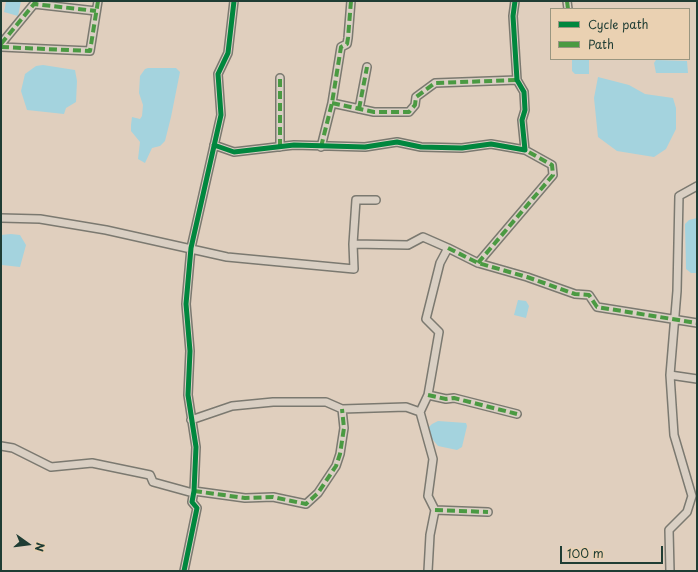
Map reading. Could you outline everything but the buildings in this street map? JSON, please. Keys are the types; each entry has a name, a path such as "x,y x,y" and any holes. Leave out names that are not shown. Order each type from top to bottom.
{"street":[{"path":"1,47 90,51 98,1"},
{"path":"184,571 197,508 192,502 194,492 196,447 188,395 190,351 186,304 191,248 221,115 218,74 228,53 234,1"},
{"path":"321,146 332,103 341,47 347,44 350,1"},
{"path":"515,1 513,16 517,80 524,92 525,110 522,120 525,150"},
{"path":"1,44 35,2 96,12"},
{"path":"359,109 367,67"},
{"path":"280,78 280,147"},
{"path":"332,103 374,112 410,112 415,105 416,96 435,83 517,80"},
{"path":"214,145 234,152 294,145 365,147 397,142 421,148 462,148 491,144 525,150 552,165 553,175 478,263"},
{"path":"670,571 669,530 686,512 692,496 674,434 670,375 677,291 679,196 697,186"},
{"path":"1,218 40,219 91,227 227,257 354,269 353,244 356,200 376,200"},
{"path":"353,244 408,245 423,237 478,263 527,277 575,294 589,295 598,307 697,322"},
{"path":"428,571 430,534 435,510 428,496 433,459 420,412 428,395 439,332 426,319 440,263 448,248"},
{"path":"670,375 697,379"},
{"path":"428,395 446,399 454,398 517,414"},
{"path":"191,420 232,406 272,402 326,402 342,409 406,407 420,412"},
{"path":"1,446 13,448 51,467 92,463 150,475 153,482 194,492 245,498 273,497 306,504 318,493 336,466 340,454 344,428 342,409"},
{"path":"435,510 488,512"}],"water":[{"path":"4,1 21,1 18,16 4,12 6,2"},
{"path":"572,60 589,60 589,74 575,74 572,71"},
{"path":"656,60 687,61 688,73 656,73 654,63"},
{"path":"43,65 75,70 77,81 76,102 66,108 64,114 27,110 21,91 25,74 36,66"},
{"path":"176,68 180,72 165,141 160,146 152,148 145,163 138,159 140,142 131,131 131,125 132,117 140,119 142,116 143,105 139,93 140,76 145,69"},
{"path":"598,77 629,85 645,94 673,98 676,108 676,129 666,149 654,157 617,151 598,137 594,98"},
{"path":"697,218 697,273 691,273 686,269 685,224 689,220"},
{"path":"1,235 20,235 26,245 20,267 2,265 1,262"},
{"path":"518,300 526,301 529,306 526,318 514,315"},
{"path":"438,421 466,423 467,426 462,447 457,450 438,446 429,435 428,428"}],"marked path":[{"path":"36,1 34,4 96,11"},
{"path":"1,47 90,51 98,1"},
{"path":"321,147 332,103 341,47 347,44 351,1"},
{"path":"567,1 568,8"},
{"path":"1,44 34,4"},
{"path":"359,109 367,67"},
{"path":"280,78 280,147"},
{"path":"332,103 374,112 409,112 415,105 416,97 435,83 517,80"},
{"path":"478,263 553,175 552,165 525,150"},
{"path":"448,248 478,263 527,277 575,294 589,295 597,307 697,323"},
{"path":"428,395 446,399 454,398 517,414"},
{"path":"194,491 245,498 273,497 306,504 318,493 336,466 340,454 344,428 342,409"},
{"path":"435,510 488,512"}],"cycle path":[{"path":"184,571 197,508 192,502 196,447 188,395 190,351 186,304 191,248 221,115 218,74 228,53 234,1"},
{"path":"214,145 234,152 294,145 365,147 397,142 421,147 462,148 491,144 525,150 522,120 525,110 524,92 517,80 513,16 515,1"}]}
